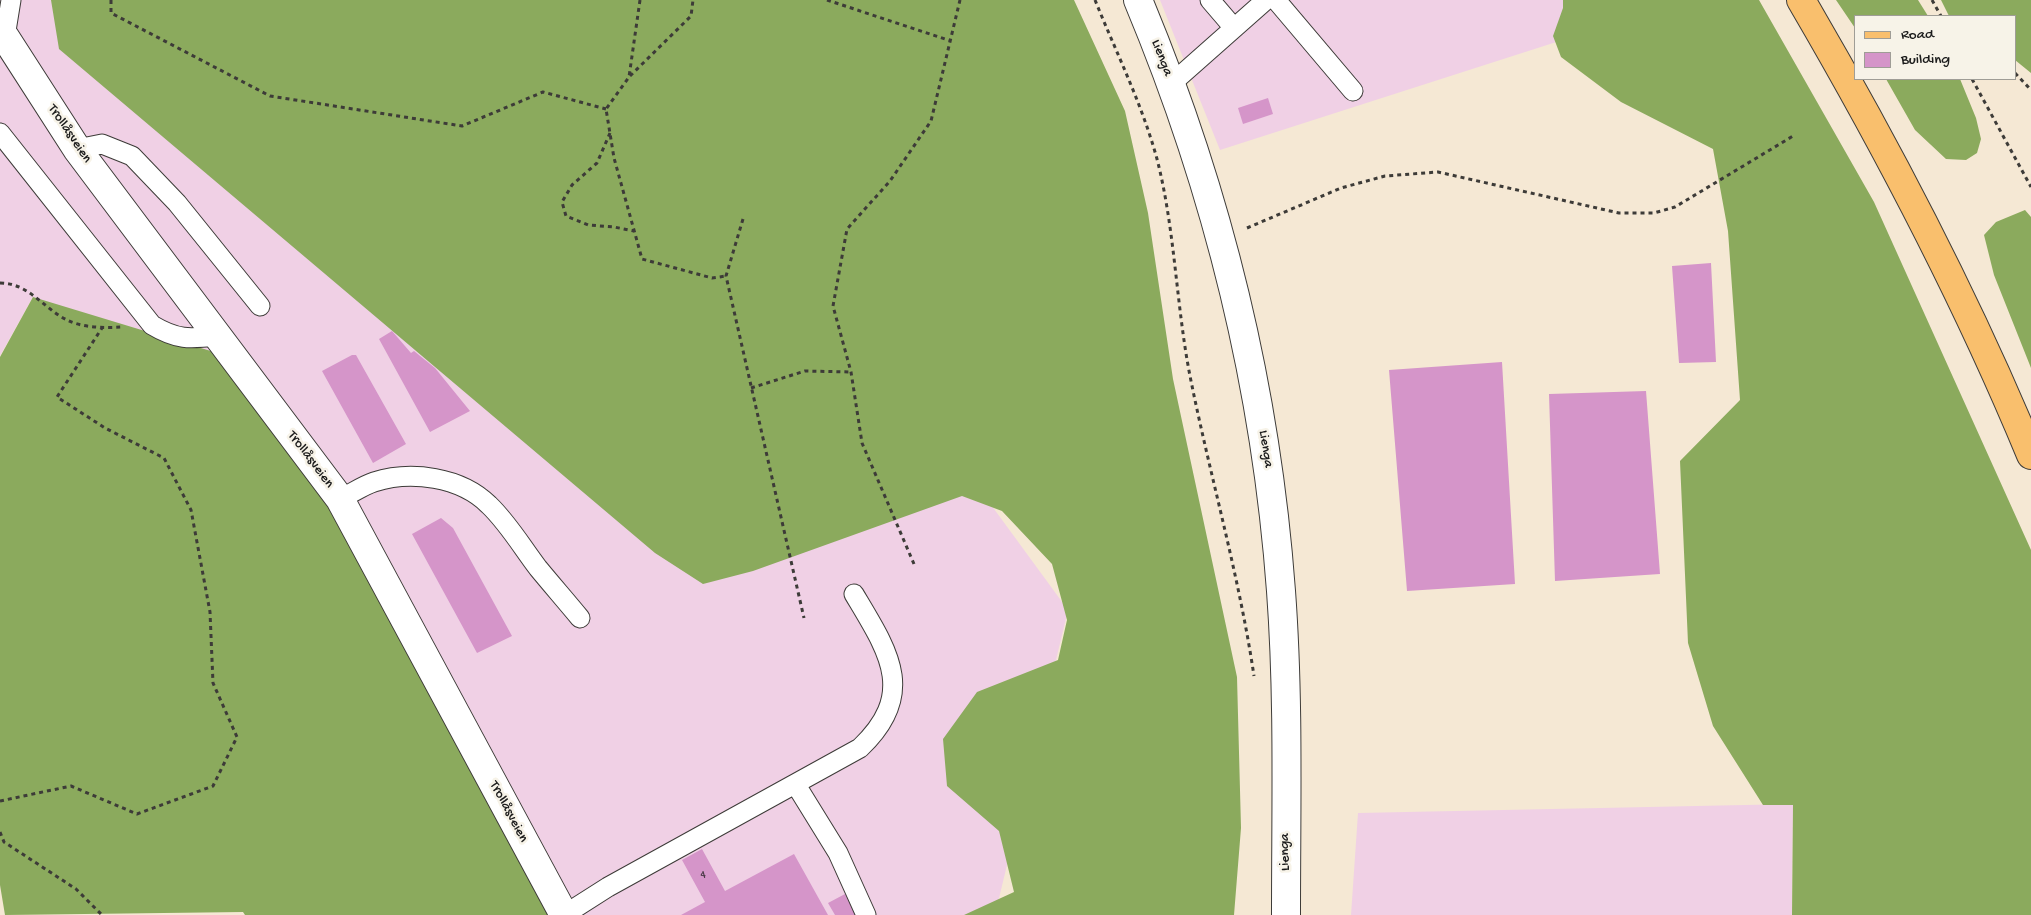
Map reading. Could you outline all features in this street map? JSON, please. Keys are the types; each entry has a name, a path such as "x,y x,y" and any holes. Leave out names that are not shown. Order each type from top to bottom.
{"main road":[{"path":"1801,0 1853,90 1954,283 2031,455"}],"street":[{"name":"Lienga","path":"1138,0 1171,84 1208,192 1222,241 1253,376 1278,555 1286,708 1286,915"},
{"name":"Trollåsveien","path":"3,35 77,149 340,499 564,915"}],"lane":[{"path":"3,35 11,0"},
{"path":"1210,0 1234,28"},
{"path":"1171,84 1266,0"},
{"path":"1276,0 1353,91"},
{"path":"0,133 152,325 170,336 189,340 217,336"},
{"path":"77,149 102,144 132,156 177,203 260,306"},
{"path":"340,499 374,482 398,477 424,477 460,486 487,503 505,522 538,567 580,618"},
{"path":"564,915 616,883 860,748 875,734 887,716 892,693 892,667 883,643 854,594"},
{"path":"796,785 838,852 866,915"}],"path":[{"path":"111,0 111,13 270,96 462,126 544,92 606,109"},
{"path":"629,77 640,0"},
{"path":"693,0 691,16 629,77 606,109 610,133 642,259 712,278 726,276"},
{"path":"827,0 951,41"},
{"path":"914,564 862,443 851,372 834,306 847,229 890,181 931,121 960,0"},
{"path":"1095,0 1137,103 1157,159 1164,192 1190,373 1244,617 1254,682"},
{"path":"1932,0 1940,15"},
{"path":"2016,74 2031,90"},
{"path":"1973,80 2031,187"},
{"path":"610,133 596,163 572,186 562,202 566,216 588,225 614,226 634,231"},
{"path":"1222,241 1274,215 1341,188 1385,176 1438,172 1619,213 1654,213 1675,207 1793,136"},
{"path":"743,219 726,276 804,618"},
{"path":"0,283 7,283 34,294 68,321 102,328 152,325"},
{"path":"0,801 71,786 137,814 213,786 237,736 213,683 210,612 191,510 164,458 105,428 57,397 102,328"},
{"path":"751,388 805,371 851,372"},
{"path":"0,832 4,842 76,890 102,915"}],"shaded area":[{"path":"0,0 82,0 978,487 1068,610 995,915 552,915 33,297 0,356"},
{"path":"1160,0 1649,0 1656,10 1220,150"},
{"path":"1793,804 1792,915 1351,915 1358,813"}],"green space":[{"path":"51,0 1074,0 1125,111 1148,213 1173,379 1237,677 1241,828 1234,915 964,915 1014,892 999,831 947,786 943,739 977,692 1058,660 1067,620 1052,564 1002,511 962,496 753,571 703,584 655,553 59,49"},
{"path":"1563,0 1759,0 1874,202 2031,550 2031,915 1792,915 1793,805 1763,805 1713,726 1688,643 1680,461 1740,400 1728,231 1713,149 1621,102 1561,57 1553,36 1563,8"},
{"path":"1836,0 1918,0 1927,15 1854,15 1854,27"},
{"path":"1941,0 2031,0 2031,73 2016,61 2016,15 1948,15"},
{"path":"1887,80 1960,80 1976,118 1981,139 1977,153 1966,160 1946,159 1915,130"},
{"path":"2025,210 2031,217 2031,368 1994,275 1984,235 1996,222"},
{"path":"33,297 214,352 359,527 552,915 245,915 243,912 5,915 0,885 0,357"}],"building":[{"path":"1268,98 1273,114 1243,124 1238,108"},
{"path":"1711,263 1716,362 1679,363 1672,266"},
{"path":"392,331 411,353 414,351 435,368 470,411 430,432 379,339"},
{"path":"352,355 356,355 406,444 373,463 322,371"},
{"path":"1502,362 1515,584 1407,591 1389,370"},
{"path":"1646,391 1660,574 1555,581 1549,394"},
{"path":"441,518 453,528 512,636 477,653 412,534"},
{"path":"702,849 725,891 794,854 828,915 681,915 705,902 682,860"},
{"path":"845,894 856,915 835,915 828,903"}]}
